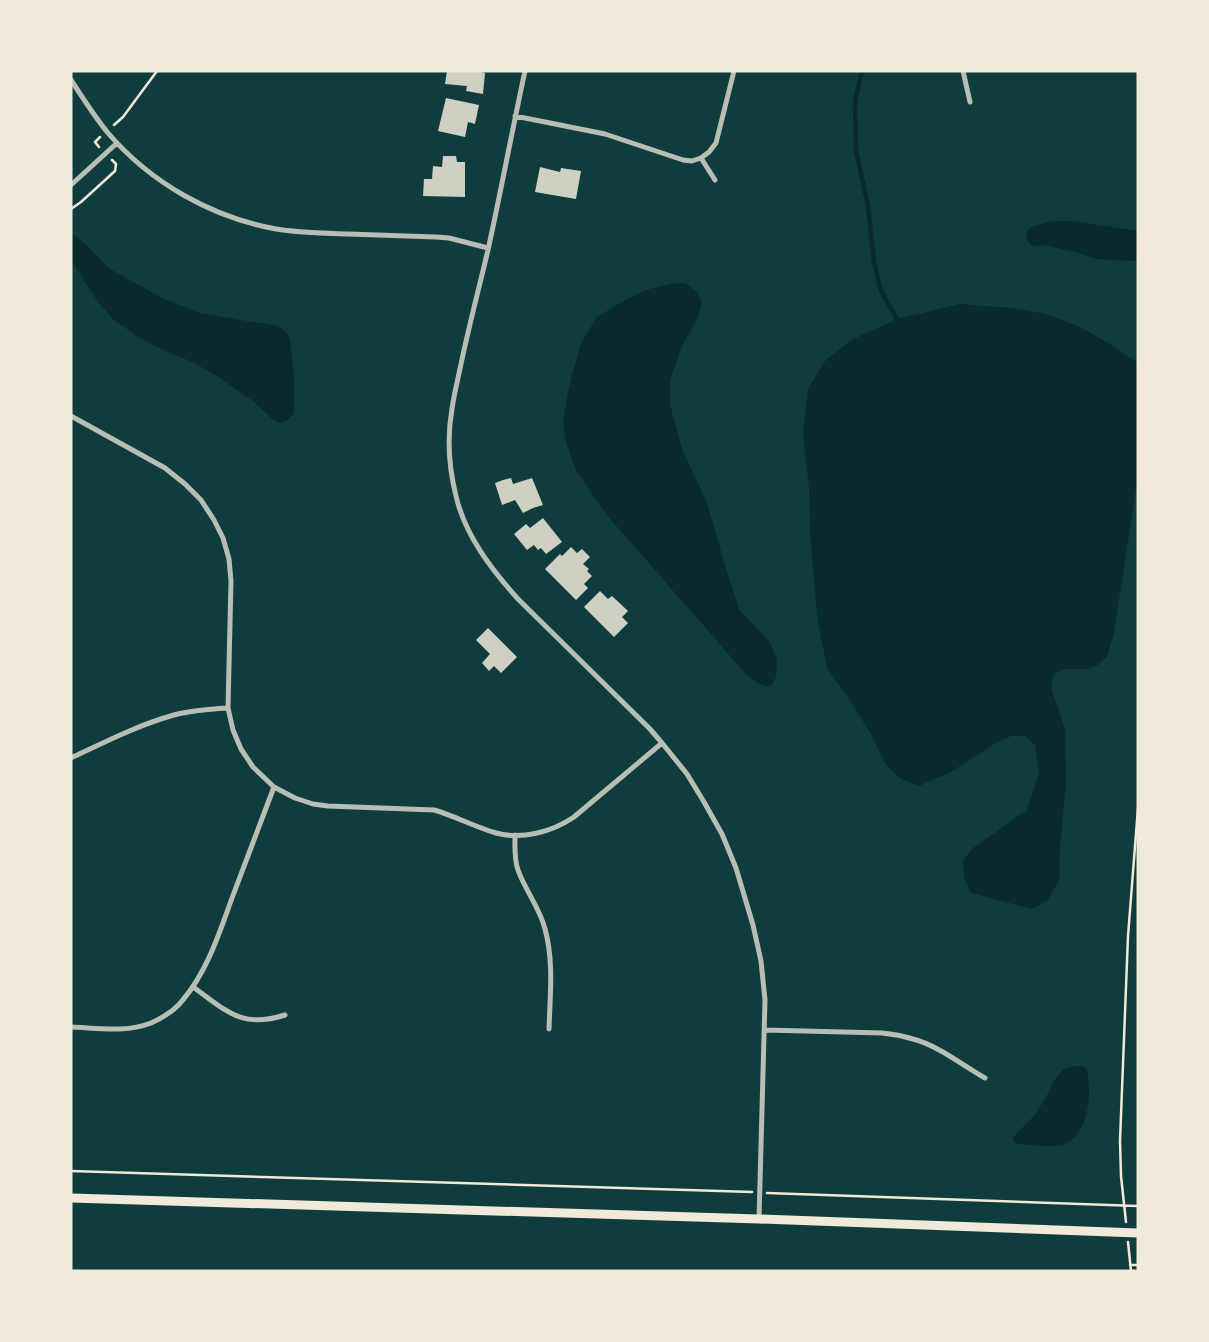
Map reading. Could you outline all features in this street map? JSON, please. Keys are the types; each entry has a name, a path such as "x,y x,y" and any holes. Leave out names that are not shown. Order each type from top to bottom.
{"main road":[{"path":"71,1198 759,1219 1138,1233"}],"street":[{"path":"525,71 452,411 450,440 456,497 479,549 499,578 650,729 687,774 722,834 736,868 753,925 761,961 765,1000 759,1219"},
{"path":"515,116 605,134 674,157 692,160 701,158 716,143 734,71"},
{"path":"963,71 970,102"},
{"path":"71,80 91,110 138,164 164,184 190,199 220,212 248,222 277,229 311,233 449,238 488,248"},
{"path":"71,185 118,143"},
{"path":"701,158 715,180"},
{"path":"71,416 165,468 201,500 214,520 223,538 232,580 228,708 240,749 253,767 274,787 295,798 313,804 434,810 450,814 499,834 515,836 534,834 550,830 574,817 662,743"},
{"path":"71,758 128,730 154,721 176,714 228,708"},
{"path":"71,1027 131,1028 150,1023 166,1015 181,1003 193,988 212,952 274,787"},
{"path":"515,836 517,868 545,929 550,968 549,1029"},
{"path":"193,988 227,1011 244,1019 256,1021 270,1020 285,1015"},
{"path":"765,1030 898,1035 915,1039 935,1048 985,1078"}],"path":[{"path":"1124,1206 1120,1141 1128,936 1138,808"},
{"path":"71,1171 742,1192"},
{"path":"784,1193 1138,1206"},
{"path":"1131,1271 1130,1265 1138,1265"}],"water":[{"path":"1056,221 1072,221 1138,231 1138,260 1096,259 1043,245 1032,246 1027,240 1026,234 1032,227"},
{"path":"71,235 76,236 110,269 162,298 199,313 278,326 287,333 290,340 294,377 294,413 287,421 280,423 220,378 193,362 165,351 138,337 113,319 98,302 71,260"},
{"path":"685,283 698,293 702,303 697,319 682,346 670,380 670,405 682,449 707,503 740,611 769,641 777,659 776,677 771,686 760,684 745,673 606,514 576,470 566,442 563,423 569,387 581,343 597,317 627,299 649,289"},
{"path":"960,304 1012,308 1046,314 1078,326 1138,363 1138,476 1114,633 1107,657 1098,665 1087,669 1064,669 1054,674 1052,691 1065,729 1066,784 1059,880 1047,901 1032,909 971,893 964,877 963,860 973,848 1027,810 1039,773 1035,745 1025,736 1011,736 996,743 951,772 919,786 901,779 886,765 871,734 827,668 818,622 810,531 809,488 803,435 808,389 825,361 851,340 897,319"},
{"path":"1073,1066 1086,1068 1089,1088 1087,1111 1079,1133 1072,1140 1058,1146 1016,1144 1013,1137 1035,1115 1055,1079 1064,1069"}],"building":[{"path":"447,71 478,71 485,73 483,94 466,91 467,86 445,84"},
{"path":"446,98 479,105 475,124 468,122 465,137 438,131"},
{"path":"443,156 456,156 457,162 465,162 465,197 423,196 424,179 432,179 433,166 442,167"},
{"path":"540,167 560,172 561,168 581,171 576,199 535,192"},
{"path":"511,478 513,484 532,478 543,505 523,513 515,500 502,505 495,483"},
{"path":"543,518 562,542 546,554 541,548 538,550 534,545 527,550 514,534 526,524 530,528"},
{"path":"571,547 577,553 582,549 590,557 583,564 589,569 587,571 592,576 584,584 588,588 576,600 545,569 560,554 562,556"},
{"path":"600,591 608,599 612,596 628,611 622,617 628,623 614,637 584,607"},
{"path":"488,628 517,657 501,673 494,666 489,671 482,663 490,654 476,640"}],"waterway":[{"path":"862,71 855,101 856,151 868,206 874,262 881,291 897,319"}]}
